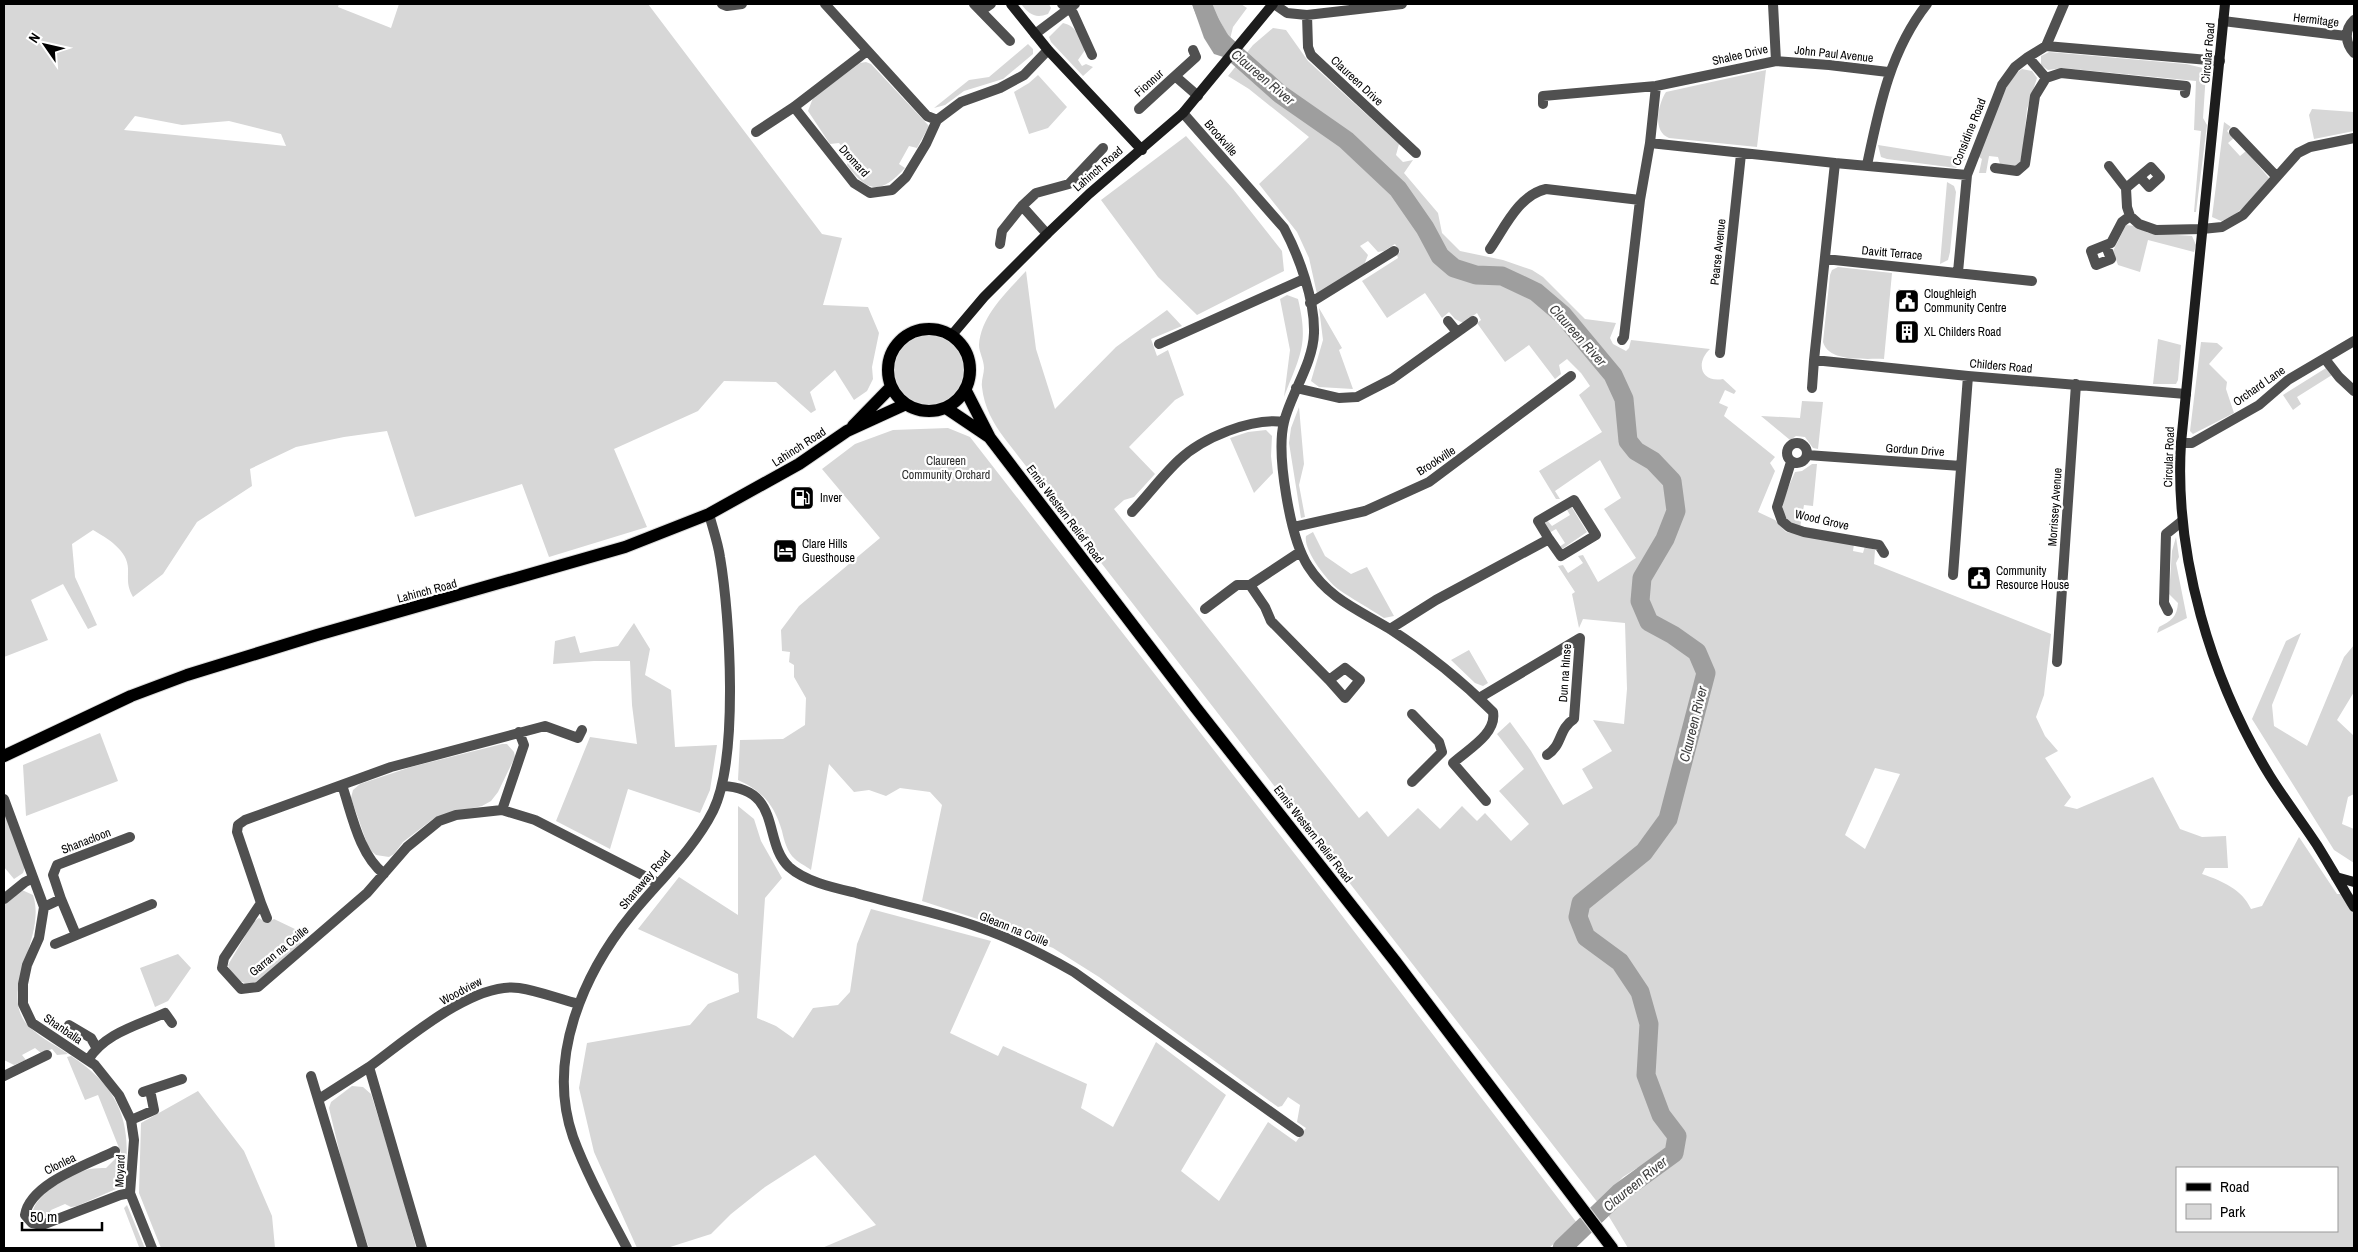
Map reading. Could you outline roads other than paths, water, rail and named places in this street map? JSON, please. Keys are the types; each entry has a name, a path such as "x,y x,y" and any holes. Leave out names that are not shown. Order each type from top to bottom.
{"main road":[{"path":"1011,4 1048,50 1142,150"},
{"name":"Lahinch Road","path":"952,336 984,297 1047,234 1183,113 1246,34 1273,4"},
{"name":"Circular Road","path":"2225,4 2181,443 2179,473 2182,522 2200,611 2216,661 2242,722 2270,776 2354,907"},
{"path":"940,330 952,336 960,344 968,360 969,378 965,390 957,400 946,408 932,411 919,410 906,404 891,387 888,371 890,355 904,337 916,331 940,330"},
{"name":"Lahinch Road","path":"847,432 891,387"},
{"name":"Ennis Western Relief Road","path":"965,390 990,438 1559,1176 1612,1248"},
{"name":"Lahinch Road","path":"4,756 131,696 187,675 316,635 626,547 710,514 799,464 847,432 906,404"},
{"name":"Ennis Western Relief Road","path":"946,408 990,438"},
{"path":"2336,877 2354,882"}],"street":[{"path":"722,4 727,6 742,4"},
{"path":"825,4 927,116 937,120"},
{"path":"991,4 978,8 1010,41"},
{"path":"1273,4 1287,13 1307,15 1402,4"},
{"name":"Shalee Drive","path":"1543,104 1543,96 1656,86 1776,61 1773,4"},
{"name":"John Paul Avenue","path":"1867,165 1888,72 1904,39 1927,4"},
{"path":"2064,4 2046,46 2220,61"},
{"path":"1035,34 1068,5 1088,42 1092,55"},
{"name":"Claureen Drive","path":"1307,15 1308,47 1311,55 1416,153"},
{"name":"Hermitage","path":"2354,20 2348,28 2346,36 2349,47 2354,53"},
{"name":"Hermitage","path":"2223,21 2346,36"},
{"name":"Considine Road","path":"1835,163 1967,174 2002,84 2014,67 2046,46"},
{"name":"Dromard","path":"794,107 854,183 870,193 892,190 906,177 926,144 937,120 960,102 1000,88 1024,75 1048,50"},
{"name":"Fionnur","path":"1139,109 1196,57 1193,50"},
{"path":"756,132 794,107 867,51"},
{"path":"2028,57 2046,78"},
{"name":"John Paul Avenue","path":"1776,61 1888,72"},
{"path":"1995,168 2017,171 2025,164 2035,96 2046,78 2061,73 2186,86 2185,94"},
{"name":"Fionnur","path":"1176,76 1198,96"},
{"path":"1622,340 1624,337 1640,200 1650,143 1656,86"},
{"name":"Brookville","path":"1183,113 1284,228 1296,250 1310,304 1314,333 1310,353 1284,422"},
{"path":"2234,132 2276,176"},
{"path":"2109,166 2126,188 2127,207 2130,216 2148,229 2222,227 2243,215 2298,153 2310,147 2354,138"},
{"path":"1650,143 1835,163 1812,388"},
{"path":"1000,244 1002,231 1022,206 1036,193 1069,184 1103,148"},
{"name":"Pearse Avenue","path":"1720,353 1741,154"},
{"path":"1958,272 1967,174"},
{"path":"2126,188 2140,177"},
{"path":"1490,249 1510,219 1535,192 1546,189 1640,200"},
{"path":"1022,206 1047,234"},
{"path":"2106,246 2111,244 2122,222 2130,216"},
{"path":"1310,304 1394,251"},
{"name":"Davitt Terrace","path":"1824,259 2032,281"},
{"path":"1159,344 1304,279"},
{"path":"1296,388 1339,398 1357,397 1392,379 1473,320"},
{"path":"1448,321 1457,332"},
{"name":"Orchard Lane","path":"2181,443 2192,443 2247,412 2288,380 2354,341"},
{"path":"2324,359 2354,391"},
{"name":"Childers Road","path":"1814,360 1968,376 2186,394"},
{"name":"Brookville","path":"1294,527 1365,511 1429,482 1571,376"},
{"name":"Gordun Drive","path":"1808,455 1962,466 1968,376"},
{"name":"Morrissey Avenue","path":"2057,662 2076,384"},
{"path":"1132,512 1189,452 1237,427 1258,422 1284,422 1281,461 1300,552 1309,568 1339,600 1390,629 1446,668 1493,712 1494,720 1490,730 1452,763"},
{"name":"Gordun Drive","path":"1792,443 1804,444 1808,455 1803,462 1797,464 1791,462 1786,453 1792,443"},
{"name":"Wood Grove","path":"1791,462 1777,507 1782,521 1789,527 1804,532 1879,545 1884,553"},
{"path":"1953,575 1962,466"},
{"path":"1574,500 1596,535 1561,556 1549,539 1538,522 1574,500"},
{"name":"Shanaway Road","path":"627,1248 592,1180 573,1136 566,1105 564,1072 578,1004 608,947 698,834 714,811 722,786 728,740 729,652 720,556 710,514"},
{"path":"2168,611 2164,603 2166,534 2182,522"},
{"path":"1390,629 1436,600 1549,539"},
{"path":"1206,609 1237,585 1250,586 1300,552"},
{"path":"1250,586 1265,607 1271,621 1329,680"},
{"name":"Dun na hInse","path":"1479,698 1580,638 1574,719 1566,724 1556,749 1547,755"},
{"path":"1412,714 1439,742 1442,752 1486,801"},
{"path":"267,918 236,832 238,825 245,820 392,767 519,732 545,726 578,738 582,730"},
{"path":"502,810 524,745 519,732"},
{"path":"1412,782 1442,752"},
{"path":"342,785 366,853 374,866 384,874"},
{"name":"Gleann na Coille","path":"722,786 736,786 748,792 760,802 770,819 778,848 788,866 796,871 833,887 981,928 1045,955 1074,972 1299,1132"},
{"path":"4,799 44,906 61,899"},
{"name":"Garran na Coille","path":"261,903 224,958 222,968 241,989 258,987 367,893 407,847 439,821 456,815 502,810 535,820 658,884"},
{"name":"Shanacloon","path":"76,936 53,875 57,865 130,837"},
{"path":"4,899 33,878"},
{"path":"56,944 152,904"},
{"name":"Shanballa","path":"44,906 38,938 27,964 24,978 23,1004 32,1023 88,1060 103,1073 119,1095"},
{"name":"Woodview","path":"319,1099 456,1005 492,989 519,988 578,1004"},
{"path":"88,1060 96,1047 108,1038 165,1013 172,1023"},
{"path":"69,1025 91,1038 96,1047"},
{"path":"5,1073 47,1056"},
{"path":"368,1067 422,1248"},
{"path":"311,1076 363,1248"},
{"path":"131,1120 154,1110 147,1091 182,1079"},
{"name":"Moyard","path":"119,1095 131,1120 134,1140 130,1193 152,1248"},
{"path":"1285,1121 1292,1112"},
{"name":"Clonlea","path":"115,1151 42,1187 31,1200 25,1215 32,1223 42,1225 120,1195 130,1193"}],"waterway":[{"name":"Claureen River","path":"1202,4 1216,37 1280,94 1346,140 1398,189 1425,228 1440,256 1454,268 1476,275 1502,276 1536,292 1563,315 1613,375 1624,399 1628,441 1636,451 1653,461 1672,481 1676,511 1665,539 1642,578 1640,601 1649,622 1673,635 1697,652 1706,673 1668,819 1644,852 1581,903 1578,917 1586,937 1620,962 1640,992 1649,1024 1646,1075 1661,1115 1677,1136 1674,1153 1619,1193 1562,1248"}],"place":[{"name":"Cloughleigh Community Centre","path":"1907,301"},
{"name":"XL Childers Road","path":"1907,332"},
{"name":"Inver","path":"802,498"},
{"name":"Clare Hills Guesthouse","path":"785,551"},
{"name":"Community Resource House","path":"1979,578"}],"park label":[{"name":"Claureen Community Orchard","path":"946,468"}]}
